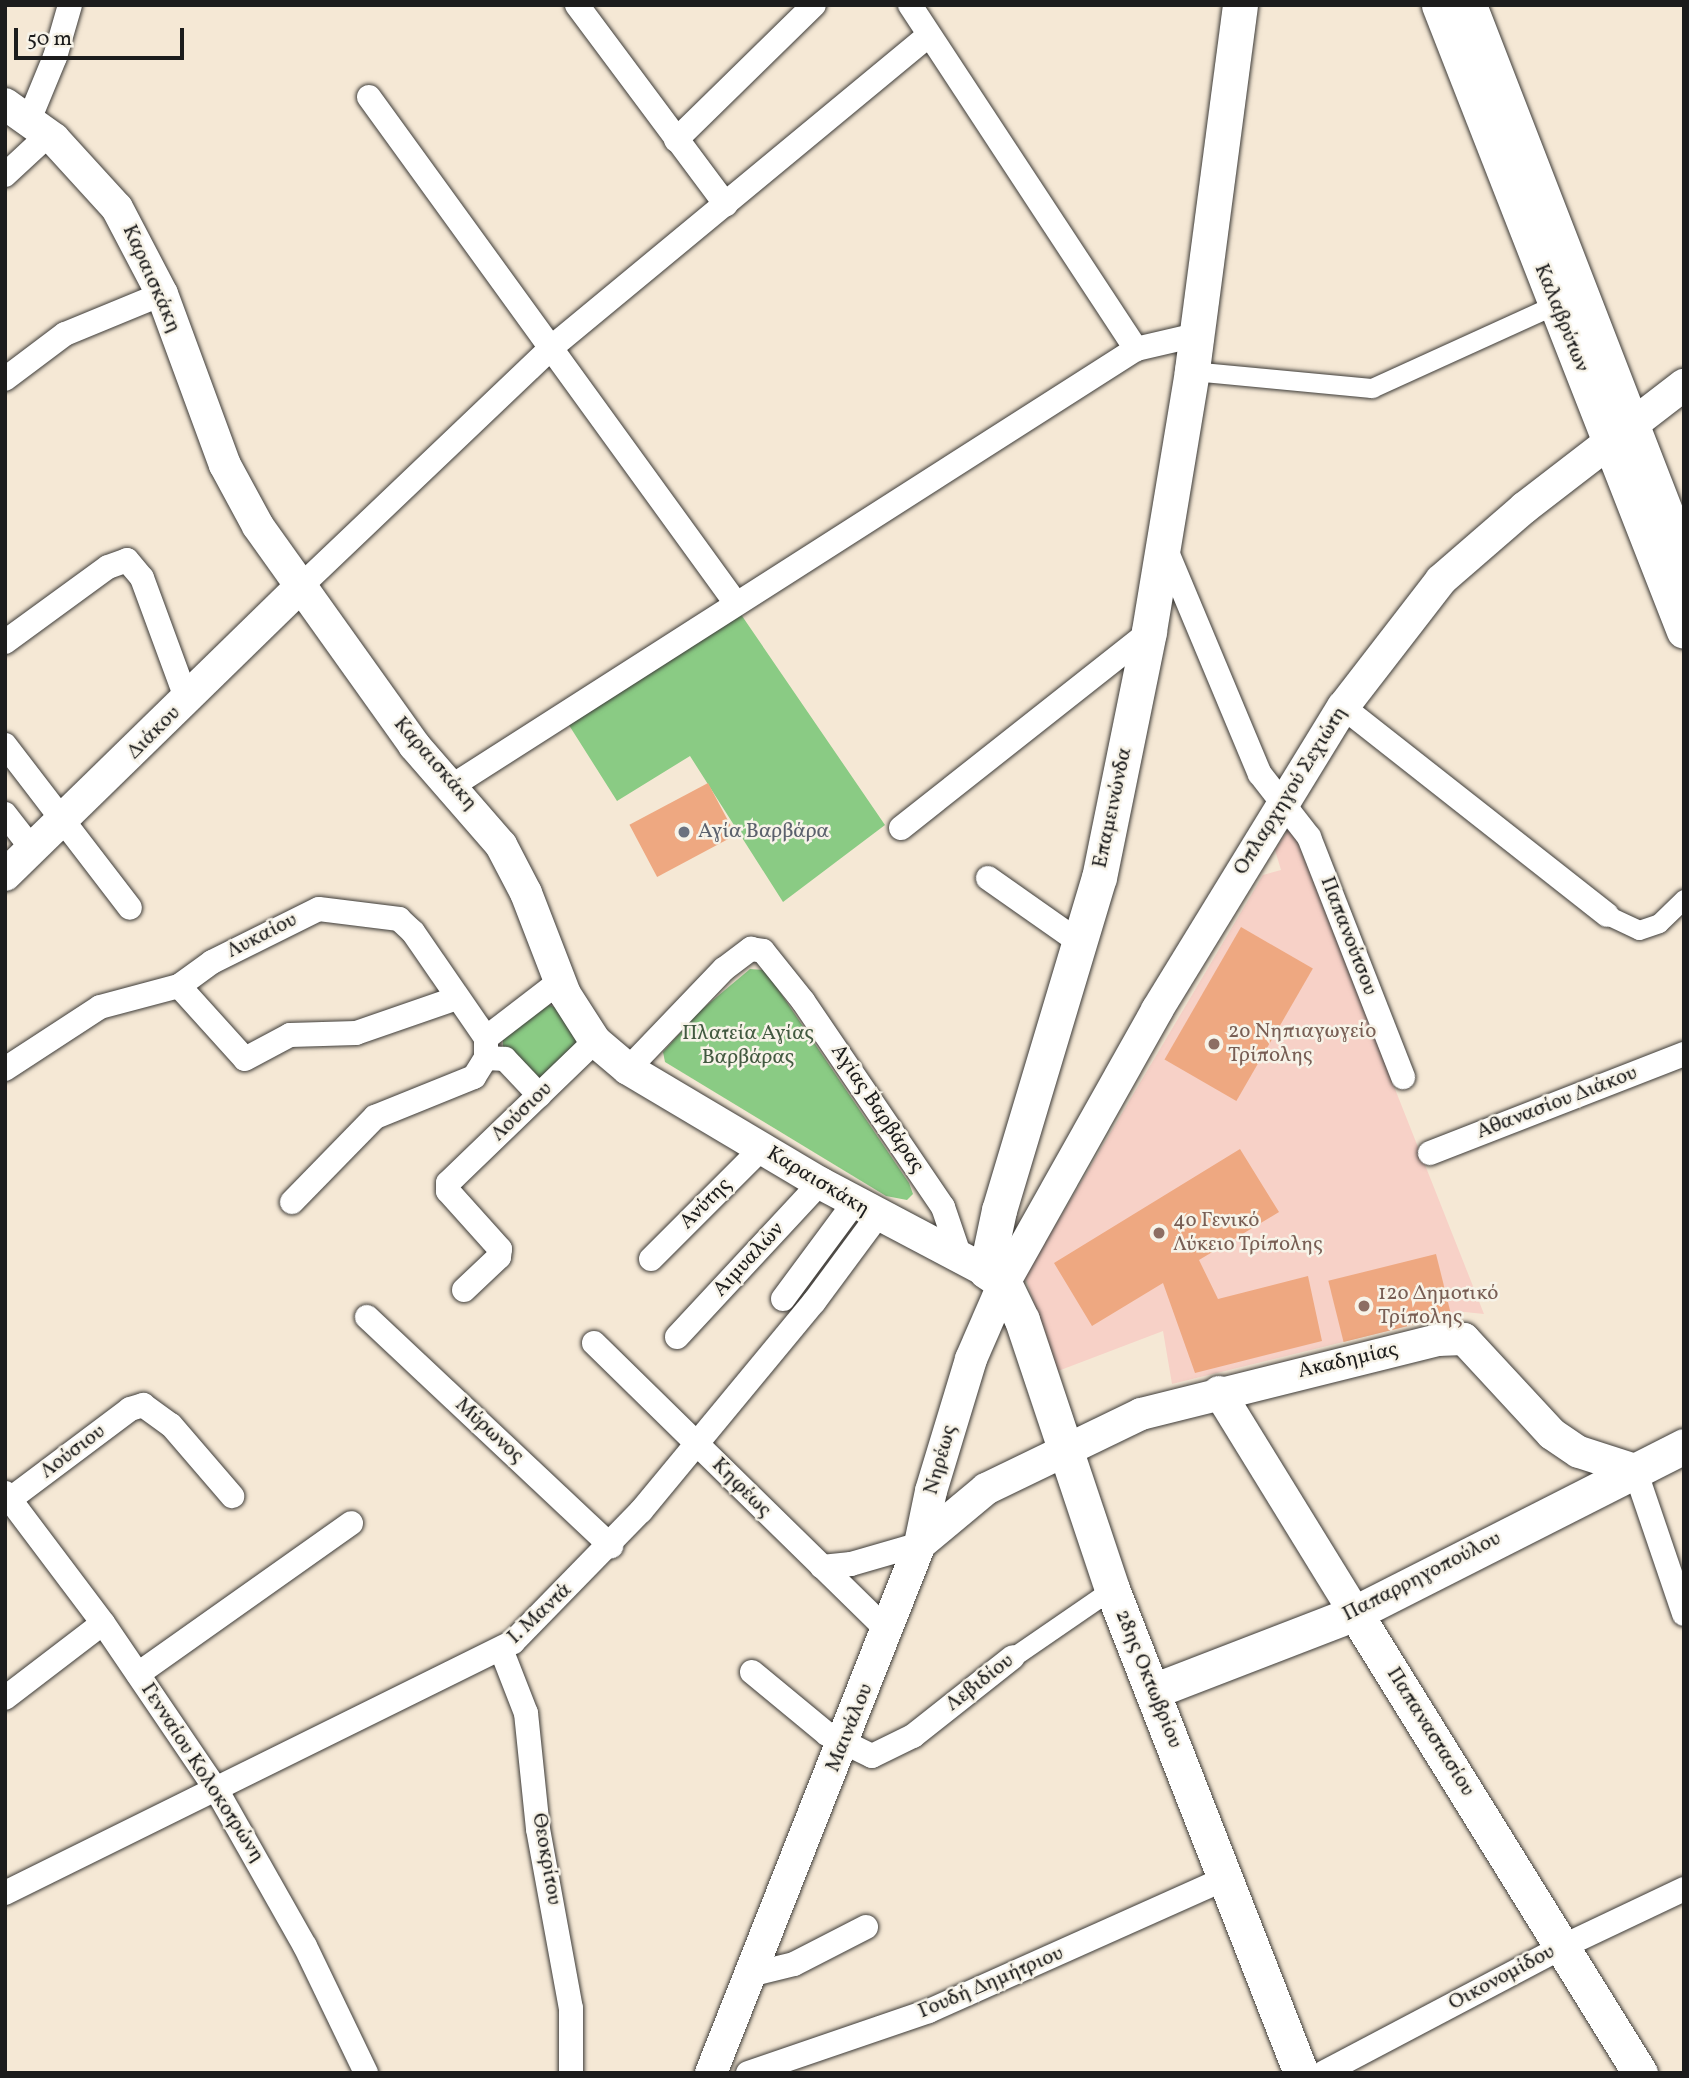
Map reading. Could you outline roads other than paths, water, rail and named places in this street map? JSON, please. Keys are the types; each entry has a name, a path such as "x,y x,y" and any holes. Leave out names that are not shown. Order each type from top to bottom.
{"main road":[{"name":"Επαμεινώνδα","path":"983,1270 1099,877 1150,632 1192,371 1240,5"},
{"name":"Καλαβρύτων","path":"1439,5 1556,304 1684,560"},
{"name":"Καλαβρύτων","path":"1469,5 1622,432 1684,631"},
{"name":"28ης Οκτωβρίου","path":"983,1270 1022,1320 1112,1589 1301,2073"},
{"name":"Παπαρρηγοπούλου","path":"1153,1691 1355,1613 1684,1446"},
{"name":"Παπαναστασίου","path":"1355,1613 1564,1946 1640,2073"}],"street":[{"path":"5,175 55,57 69,5"},
{"path":"577,5 726,205"},
{"path":"676,141 814,5"},
{"path":"910,5 1136,349"},
{"path":"299,588 552,347 929,35"},
{"path":"369,97 735,602"},
{"name":"Καραισκάκη","path":"27,119 117,208 162,294 225,465 299,588 414,745 452,786 510,859 577,1017 595,1041 628,1069 820,1183 866,1210 983,1270"},
{"path":"5,379 65,334 162,294"},
{"path":"1192,371 1372,388 1556,304"},
{"path":"452,786 735,602 1136,349 1196,335"},
{"name":"Οπλαρχηγού Σεχιώτη","path":"983,1270 1157,1010 1281,802 1343,707 1441,580 1622,432 1684,385"},
{"name":"Παπανούτσου","path":"1164,545 1260,774 1309,837 1404,1077"},
{"path":"5,642 99,574 127,559 142,579 187,700"},
{"name":"Διάκου","path":"5,875 299,588"},
{"path":"901,828 1150,632"},
{"path":"1343,707 1607,915 1639,930 1659,923 1684,899"},
{"path":"5,745 130,908"},
{"path":"5,814 33,850"},
{"path":"988,877 1079,942"},
{"name":"Λυκαίου","path":"5,1069 100,1007 179,986 212,962 319,909 399,919 413,932 486,1048"},
{"name":"Αγίας Βαρβάρας","path":"628,1069 732,962 751,949 763,951 803,1001 983,1270"},
{"path":"292,1202 375,1117 474,1077 486,1048 561,981"},
{"path":"179,986 245,1059 290,1035 356,1033 437,1009 457,998"},
{"name":"Λούσιου","path":"464,1290 499,1257 500,1249 448,1191 449,1183 595,1041"},
{"path":"486,1048 505,1059 539,1095"},
{"name":"Αθανασίου Διάκου","path":"1430,1153 1684,1054"},
{"name":"Ανύτης","path":"650,1259 762,1148"},
{"name":"Αιμυαλών","path":"677,1337 820,1183"},
{"path":"783,1300 866,1210"},
{"name":"Ι. Μαντά","path":"5,1894 501,1649 522,1636 611,1546 814,1302 866,1210"},
{"name":"Νηρέως","path":"920,1544 931,1491 971,1359 983,1270"},
{"name":"Μύρωνος","path":"367,1317 611,1546"},
{"name":"Ακαδημίας","path":"1066,1448 1141,1414 1219,1392 1438,1340 1464,1339 1552,1434 1599,1461 1635,1470"},
{"name":"Κηφέως","path":"594,1343 888,1632"},
{"name":"Παπαναστασίου","path":"1219,1392 1355,1613"},
{"name":"Λούσιου","path":"7,1498 130,1409 144,1405 171,1425 232,1496"},
{"path":"822,1567 852,1564 920,1544 986,1489 1066,1448"},
{"path":"1635,1470 1684,1614"},
{"name":"Γενναίου Κολοκοτρώνη","path":"7,1498 103,1623 216,1789 305,1946 366,2073"},
{"path":"138,1674 351,1523"},
{"name":"Μαινάλου","path":"711,2073 844,1745 920,1544"},
{"name":"Λεβιδίου","path":"844,1745 866,1756 890,1750 1013,1657 1112,1589"},
{"path":"5,1698 103,1623"},
{"name":"Θεοκρίτου","path":"501,1649 526,1713 538,1829 571,2008 571,2073"},
{"path":"752,1672 844,1745"},
{"name":"Γουδή Δημήτριου","path":"748,2073 929,2011 1227,1878"},
{"name":"Οικονομίδου","path":"1323,2073 1564,1946 1684,1889"},
{"path":"749,1975 794,1964 866,1927"}],"place":[{"name":"Αγία Βαρβάρα","path":"684,832"},
{"name":"2ο Νηπιαγωγείο Τρίπολης","path":"1214,1044"},
{"name":"4ο Γενικό Λύκειο Τρίπολης","path":"1159,1233"},
{"name":"12ο Δημοτικό Τρίπολης","path":"1364,1306"}],"park label":[{"name":"Πλατεία Αγίας Βαρβάρας","path":"748,1046"}]}
